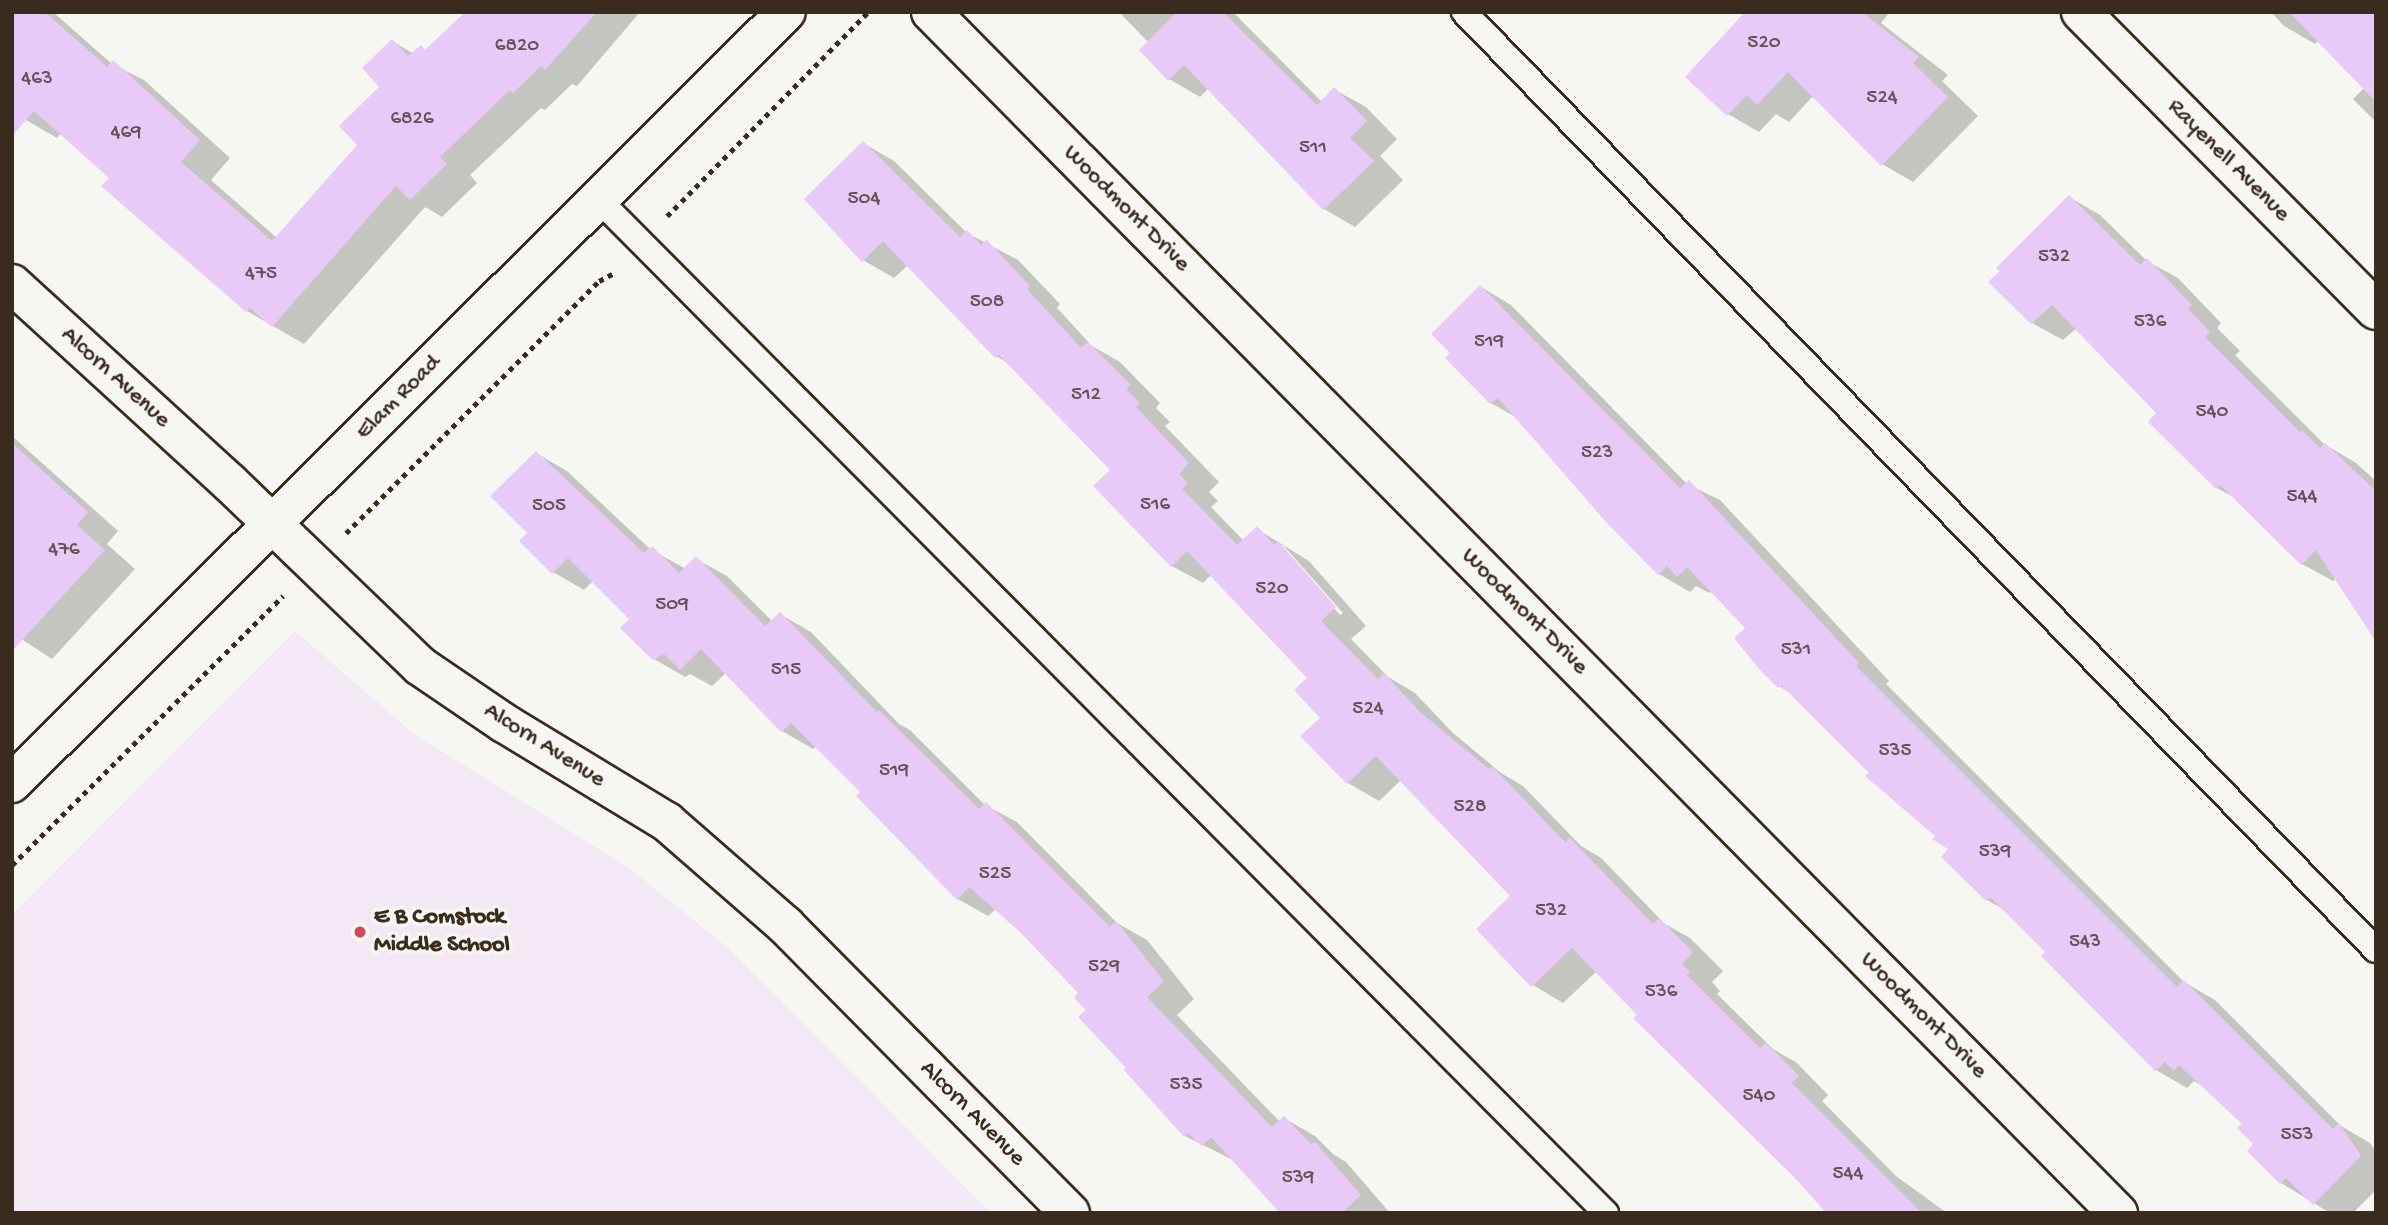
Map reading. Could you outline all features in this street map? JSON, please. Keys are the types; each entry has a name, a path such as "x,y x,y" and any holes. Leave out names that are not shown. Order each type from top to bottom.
{"street":[{"name":"Elam Road","path":"15,775 272,525 786,12"},
{"name":"Woodmont Drive","path":"931,12 2118,1213"},
{"name":"Rayenell Avenue","path":"2081,12 2376,310"},
{"name":"Alcorn Avenue","path":"12,284 420,666 504,723 667,822 785,925 1070,1213"}],"lane":[{"path":"1464,12 2376,950"},
{"path":"598,199 1606,1213"}],"path":[{"path":"12,865 599,281 632,264 659,236 669,211 868,12"}],"shaded area":[{"name":"E B Comstock Middle School","path":"295,631 414,734 629,868 728,948 991,1213 12,1213 12,915"}],"building":[{"path":"12,12 45,12 107,67 113,60 200,140 181,162 272,241 357,145 339,126 379,87 362,68 392,39 408,56 421,45 425,50 465,12 597,12 545,70 541,66 513,93 510,90 440,157 447,164 410,200 396,186 272,327 250,308 246,312 101,186 109,178 34,111 12,136"},
{"path":"1177,12 1223,12 1317,105 1334,87 1367,121 1350,138 1374,161 1323,210 1184,65 1168,81 1139,50"},
{"path":"1745,12 1862,12 1919,57 1913,63 1948,97 1881,166 1788,72 1757,105 1747,95 1727,116 1685,77"},
{"path":"2289,12 2376,12 2376,102"},
{"path":"863,141 960,237 967,230 981,245 987,240 1030,286 1027,289 1081,348 1088,342 1131,385 1126,389 1140,403 1136,407 1189,463 1179,474 1188,483 1182,489 1237,545 1257,526 1274,545 1278,541 1336,607 1321,621 1378,679 1384,673 1421,713 1489,769 1492,766 1565,842 1570,838 1653,924 1659,918 1693,952 1682,964 1690,972 1687,975 1760,1048 1766,1043 1799,1076 1792,1083 1922,1213 1826,1213 1798,1181 1633,1018 1637,1015 1572,948 1531,987 1476,929 1510,896 1376,756 1347,784 1300,736 1320,718 1294,690 1307,678 1187,551 1171,567 1093,486 1110,470 998,354 995,358 883,241 862,262 804,199"},
{"path":"2069,195 2140,265 2147,258 2192,305 2188,309 2210,332 2205,337 2300,432 2302,430 2320,448 2325,443 2376,491 2376,642 2316,550 2301,565 2220,485 2216,489 2148,422 2156,413 2052,305 2031,324 1988,282 2000,271 1996,268"},
{"path":"1480,285 1680,488 1689,480 1859,663 1856,666 2177,987 2184,980 2333,1129 2339,1123 2361,1156 2313,1205 2286,1178 2280,1184 2247,1151 2253,1144 2237,1128 2242,1124 2179,1065 2174,1071 2165,1062 2155,1071 2041,956 2045,952 1990,897 1986,901 1941,857 1948,849 1932,839 1935,836 1865,776 1869,773 1781,685 1778,688 1759,669 1734,638 1745,628 1687,567 1677,577 1667,566 1658,575 1606,522 1498,398 1490,404 1445,358 1450,353 1431,334"},
{"path":"12,443 88,512 77,525 105,550 12,651"},
{"path":"536,451 644,553 652,546 679,573 696,556 765,626 780,612 877,712 879,710 979,809 986,802 1110,927 1116,921 1164,981 1147,997 1272,1127 1284,1116 1311,1144 1315,1142 1361,1195 1342,1213 1280,1213 1211,1137 1202,1146 1188,1133 1184,1137 1124,1070 1126,1068 1078,1017 1086,1010 1074,998 1078,993 1020,932 969,887 957,900 856,796 860,792 791,723 781,732 701,649 680,670 664,654 653,660 620,628 629,619 568,558 552,574 519,541 527,533 490,496"}],"place":[{"name":"E B Comstock Middle School","path":"360,932"}]}
